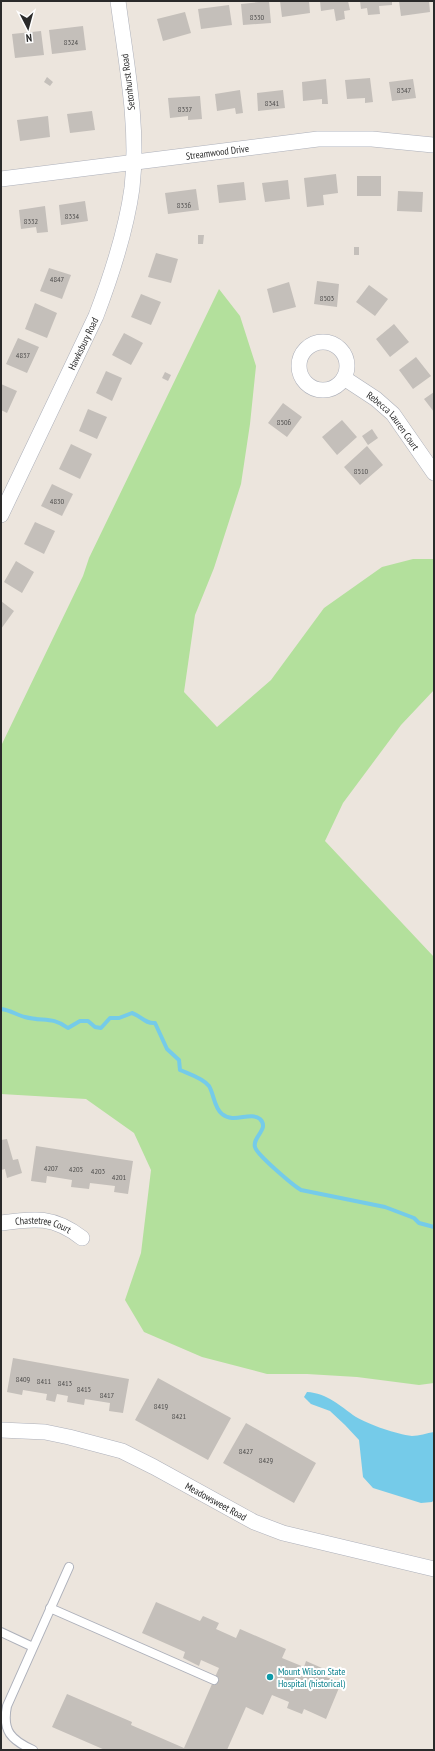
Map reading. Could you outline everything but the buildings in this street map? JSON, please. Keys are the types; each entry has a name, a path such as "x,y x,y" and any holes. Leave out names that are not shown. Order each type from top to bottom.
{"street":[{"name":"Setonhurst Road","path":"118,1 132,114 133,163"},
{"name":"Streamwood Drive","path":"1,179 318,140 372,139 433,146"},
{"name":"Hawksbury Road","path":"1,515 96,316 109,282 119,251 127,214 132,188 133,163"},
{"name":"Rebecca Lauren Court","path":"344,378 376,399 393,414 434,472"},
{"name":"Chastetree Court","path":"1,1223 39,1219 56,1222 70,1229 82,1238"},
{"name":"Meadowsweet Road","path":"1,1430 57,1434 122,1451 154,1466 254,1522 283,1533 434,1569"}],"lane":[{"path":"34,1750 14,1739 8,1731 5,1714 7,1706 69,1567"},
{"path":"50,1608 214,1680"},
{"path":"1,1632 33,1647"}],"green space":[{"path":"219,289 240,316 256,366 250,424 241,484 214,568 195,615 184,692 217,727 271,680 324,608 382,567 413,559 434,559 434,690 401,725 343,803 325,841 434,957 434,1383 419,1385 357,1377 307,1374 267,1374 202,1357 144,1332 125,1300 141,1253 151,1170 134,1133 86,1099 1,1094 1,746 83,576 89,558"}],"water":[{"path":"307,1392 327,1397 356,1417 391,1431 412,1436 434,1432 434,1500 432,1502 421,1503 373,1488 363,1477 359,1440 330,1411 311,1404 304,1397"}],"waterway":[{"path":"1,1009 25,1017 57,1022 68,1028 80,1021 88,1021 95,1027 101,1028 110,1018 119,1018 132,1013 148,1022 155,1023 167,1049 179,1060 180,1070 196,1076 209,1086 217,1108 222,1114 232,1118 252,1116 260,1119 263,1126 255,1143 257,1151 284,1177 301,1190 385,1207 414,1218 419,1223 434,1227"}],"place":[{"name":"Mount Wilson State Hospital (historical)","path":"270,1677"}]}
